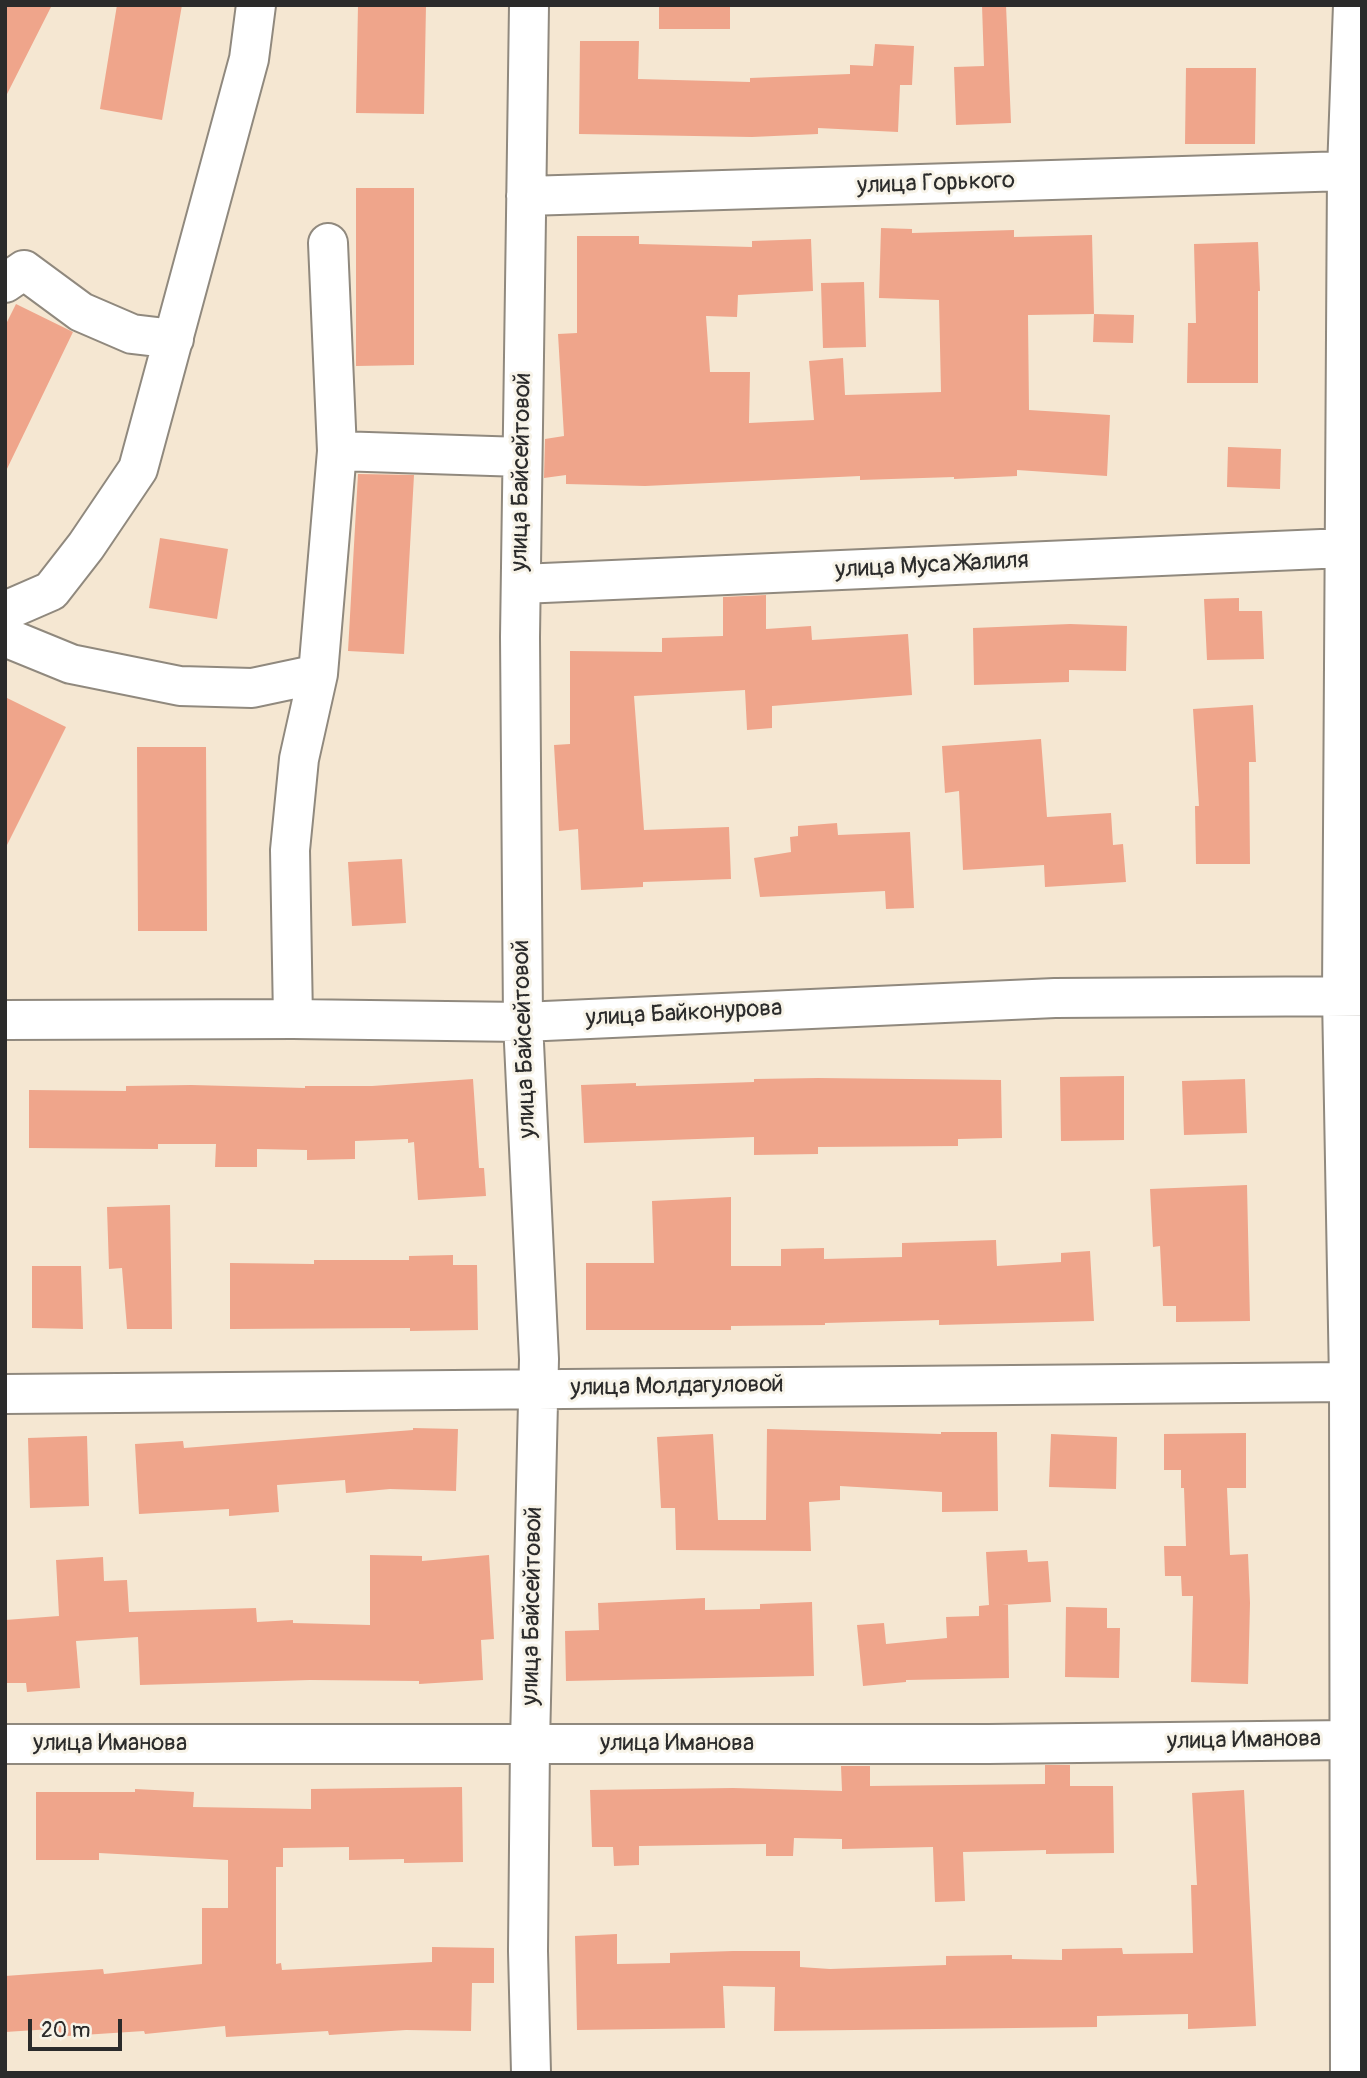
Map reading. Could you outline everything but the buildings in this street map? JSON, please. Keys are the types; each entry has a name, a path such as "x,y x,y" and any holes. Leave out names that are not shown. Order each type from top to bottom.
{"street":[{"path":"5,611 51,591 86,546 138,469 248,59 256,5"},
{"name":"улица Байсейтовой","path":"529,5 521,584 523,1022 538,1345 528,1951 531,2073"},
{"path":"1350,2073 1349,1382 1352,996 1343,548 1347,171 1353,5"},
{"name":"улица Горького","path":"526,197 1347,171"},
{"path":"293,1019 290,850 299,759 318,674 337,451 328,243"},
{"path":"12,271 81,312 132,334 174,340"},
{"path":"337,451 522,457"},
{"name":"улица Муса Жалиля","path":"521,584 1343,548"},
{"path":"5,637 71,664 180,686 253,688 318,674"},
{"name":"улица Байконурова","path":"5,1020 293,1019 523,1022 1055,998 1352,996"},
{"name":"улица Молдагуловой","path":"5,1394 1349,1382"},
{"name":"улица Иманова","path":"5,1744 988,1744 1350,1740"}]}
